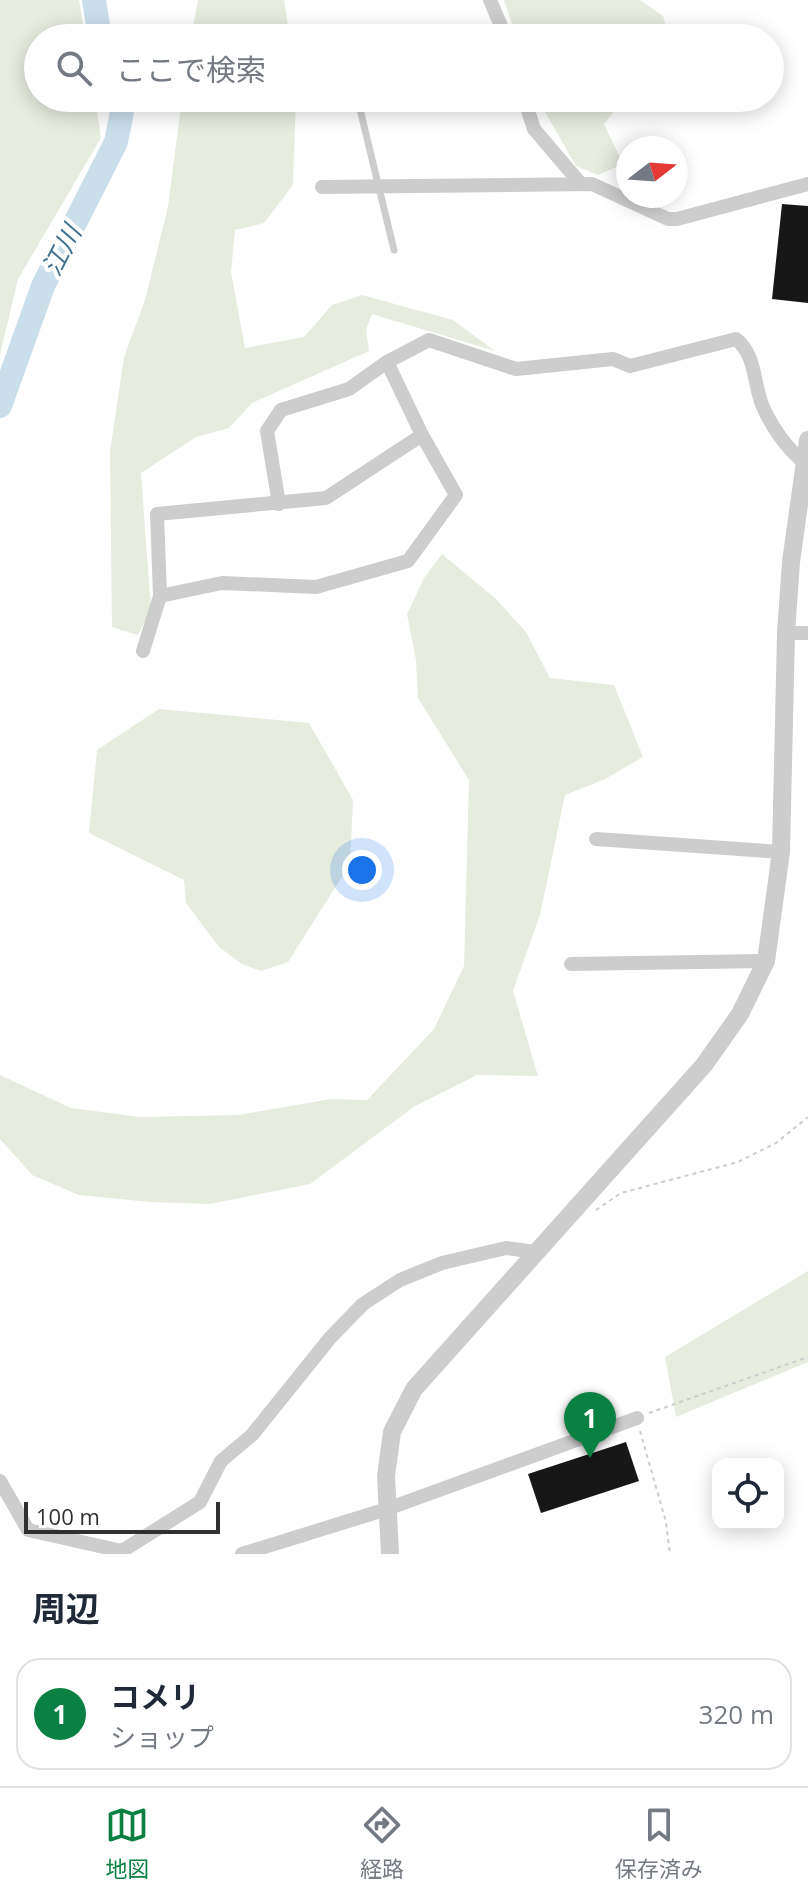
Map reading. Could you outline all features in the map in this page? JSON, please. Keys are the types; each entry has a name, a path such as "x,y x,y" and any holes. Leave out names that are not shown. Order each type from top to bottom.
{"street":[{"path":"490,0 500,24"},
{"path":"529,112 534,129 580,183"},
{"path":"322,187 592,184 668,219 677,219 808,184"},
{"path":"279,504 267,431 281,410 349,389 387,362 429,340 516,369 613,359 630,366 736,339 748,349 762,405 773,426 804,462"},
{"path":"160,596 222,583 316,587 408,561 456,495 422,435 387,362"},
{"path":"143,651 160,596 157,514 326,498 422,435"},
{"path":"390,1554 386,1476 392,1432 414,1389 704,1065 740,1014 766,961 781,852 786,633 791,562 808,440"},
{"path":"786,633 808,633"},
{"path":"596,839 781,852"},
{"path":"571,964 766,961"},
{"path":"0,1481 28,1530 122,1553 200,1502 221,1461 252,1435 330,1338 363,1304 400,1280 442,1263 506,1248 536,1252"},
{"path":"242,1554 387,1509 637,1418"}],"lane":[{"path":"361,112 394,250"}],"path":[{"path":"567,1218 589,1214 621,1193 738,1162 776,1143 808,1117"},
{"path":"670,1554 666,1522 637,1418 808,1357"}],"shaded area":[{"path":"0,0 79,0 83,24 24,24 24,112 97,112 101,138 18,279 0,355"},
{"path":"198,0 284,0 288,24 194,24"},
{"path":"504,0 640,0 663,16 665,24 512,24"},
{"path":"180,112 296,112 293,185 264,223 235,230 231,272 245,348 304,337 332,305 362,295 453,320 495,351 372,314 366,330 369,351 252,403 229,428 196,437 141,473 151,609 138,635 112,627 110,452 124,357 145,300 168,207"},
{"path":"545,112 613,112 604,124 616,149 616,167 598,175 576,166"},
{"path":"442,554 495,598 526,632 550,678 614,685 643,757 605,779 565,795 540,915 513,991 538,1076 477,1075 415,1106 310,1184 209,1204 79,1195 32,1175 0,1139 0,1075 71,1108 140,1117 238,1115 331,1099 367,1100 434,1029 464,966 469,780 418,698 416,660 407,614 424,578"},
{"path":"159,709 309,723 353,800 350,864 288,962 261,971 242,964 219,947 186,903 184,880 89,833 97,750"},
{"path":"808,1271 808,1362 676,1417 665,1357"}],"building":[{"path":"782,204 808,206 808,303 772,299"},
{"path":"626,1442 639,1481 541,1513 528,1474"}],"waterway":[{"name":"江川","path":"94,0 98,24"},
{"name":"江川","path":"0,406 43,286 116,142 122,112"}],"place":[{"name":"コメリ","path":"590,1458"}]}
